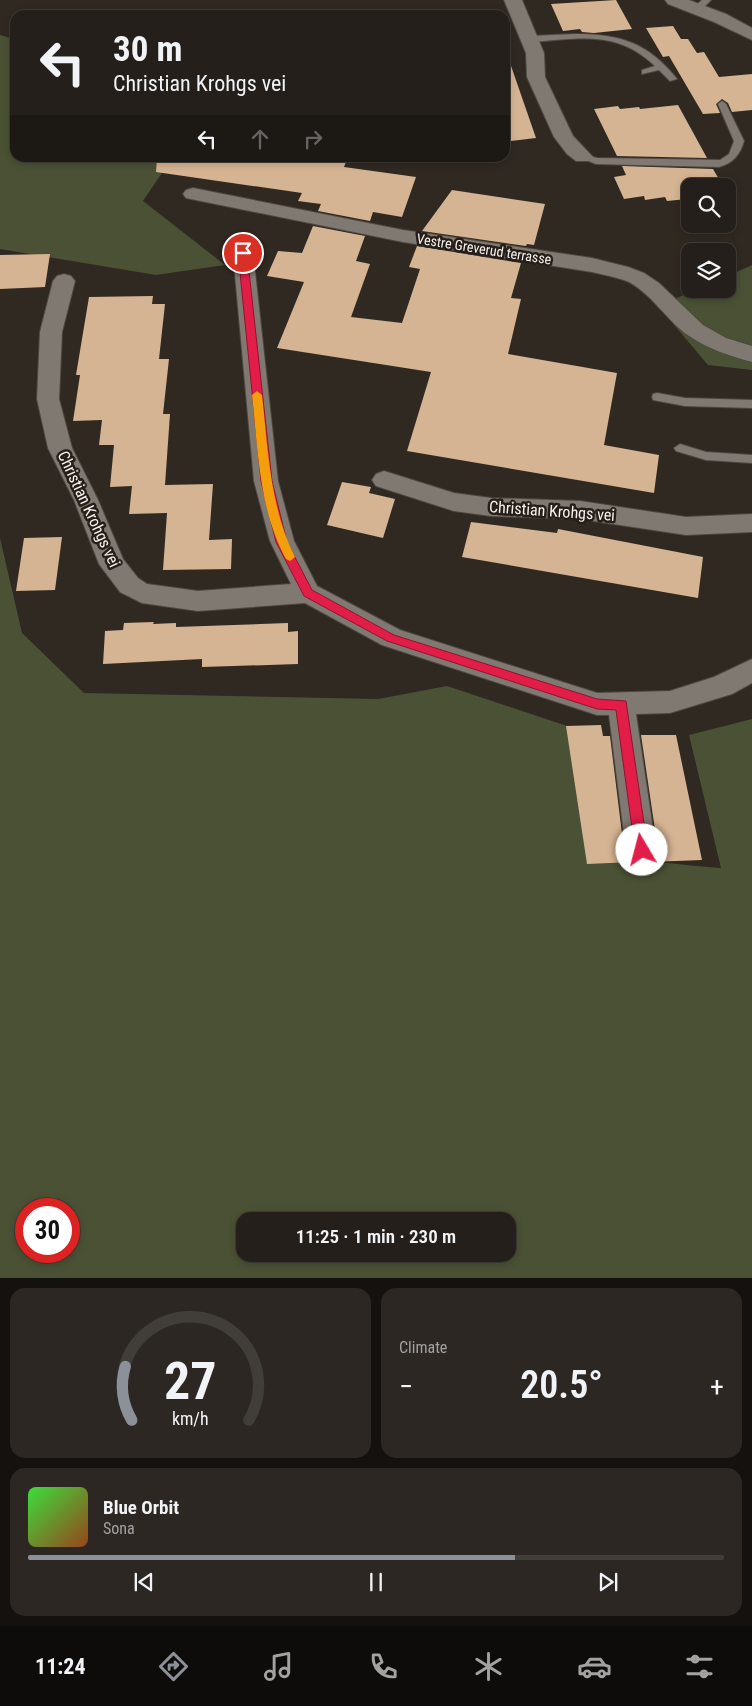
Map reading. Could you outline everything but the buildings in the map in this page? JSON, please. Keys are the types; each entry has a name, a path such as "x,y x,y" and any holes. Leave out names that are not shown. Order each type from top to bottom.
{"street":[{"path":"513,0 535,53 536,77 564,137 574,150 583,157"},
{"path":"674,0 702,4 752,35"},
{"name":"Vestre Greverud terrasse","path":"192,194 403,236 592,265 621,272 637,278 652,288 690,326 732,350 752,354"},
{"path":"243,253 266,481 282,542 308,593 391,638 597,704 621,705 670,702 722,686 752,670"},
{"name":"Christian Krohgs vei","path":"64,281 51,332 48,399 60,448 86,500 112,564 129,585 142,593 198,601 308,593"},
{"name":"Christian Krohgs vei","path":"384,480 454,502 491,507 580,510 686,526 752,523"},
{"path":"621,705 642,850"}],"lane":[{"path":"530,39 584,38 620,40 642,51 673,78"},
{"path":"645,72 660,67"},
{"path":"583,157 596,161 719,164 727,162 736,153 739,141 722,104"},
{"path":"657,397 685,402 752,404"},
{"path":"680,448 706,456 752,459"}],"green space":[{"path":"0,35 10,38 10,162 169,162 143,201 225,265 156,275 0,249"},
{"path":"752,265 752,370 708,365 658,306 681,296 681,298 736,298 736,272"},
{"path":"0,538 22,633 84,693 378,699 447,686 585,732 611,859 721,868 689,735 752,719 752,1278 0,1278"}],"slow traffic":[{"path":"257,395 266,481 282,542 290,557"}],"route":[{"path":"243,253 266,481 282,542 308,593 391,638 597,704 621,705 642,850"}]}
